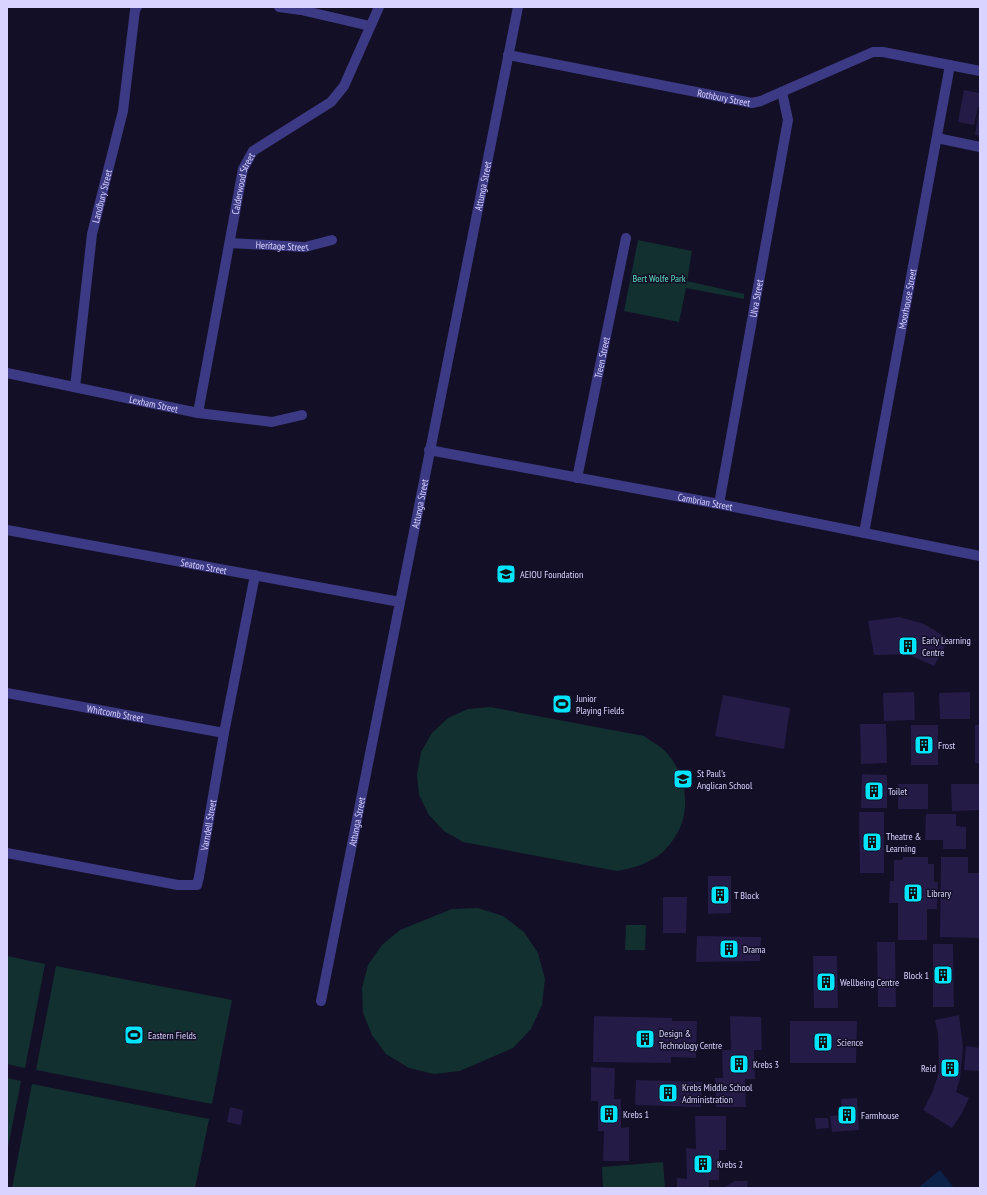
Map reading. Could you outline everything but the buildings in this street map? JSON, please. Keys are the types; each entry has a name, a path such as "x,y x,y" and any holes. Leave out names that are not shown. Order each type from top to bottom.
{"street":[{"name":"Landbury Street","path":"75,387 92,234 123,111 135,10 137,7"},
{"path":"279,7 301,10 370,26"},
{"name":"Calderwood Street","path":"198,413 243,169 253,151 331,102 344,86 379,7"},
{"name":"Attunga Street","path":"321,1001 518,7"},
{"name":"Rothbury Street","path":"508,55 752,103 761,101 873,52 883,52 980,71"},
{"name":"Moorhouse Street","path":"864,533 950,65"},
{"name":"Ulva Street","path":"719,504 788,120 782,92"},
{"path":"937,138 980,147"},
{"name":"Treen Street","path":"577,478 626,238"},
{"name":"Heritage Street","path":"230,243 305,247 332,240"},
{"name":"Lexham Street","path":"7,373 198,413 272,422 302,415"},
{"name":"Cambrian Street","path":"429,450 719,504 980,556"},
{"name":"Seaton Street","path":"7,530 400,602"},
{"name":"Varndell Street","path":"7,853 178,885 196,885 199,877 224,733 255,575"},
{"name":"Whitcomb Street","path":"7,693 224,733"}],"green space":[{"name":"Bert Wolfe Park","path":"638,240 692,251 687,281 744,294 744,299 686,288 679,322 624,311"},
{"path":"490,707 644,736 662,748 679,771 685,796 685,809 682,821 670,844 662,853 644,864 617,871 463,842 444,831 429,815 419,795 417,774 421,752 432,733 448,718 468,709"},
{"path":"478,908 503,916 524,932 538,953 545,979 542,1005 531,1029 513,1048 460,1071 434,1074 409,1068 386,1054 372,1035 363,1013 362,988 368,965 382,945 400,930 452,909"},
{"path":"626,925 646,925 645,950 625,950"},
{"path":"7,956 45,964 25,1068 7,1064"},
{"name":"Eastern Fields","path":"56,966 232,1000 212,1104 36,1070"},
{"path":"7,1078 21,1081 7,1152"},
{"path":"32,1084 209,1119 195,1188 12,1188"},
{"path":"663,1162 665,1188 603,1188 602,1167"}],"water":[{"path":"940,1170 954,1188 918,1188"}],"place":[{"name":"AEIOU Foundation","path":"506,574"},
{"name":"Early Learning Centre","path":"908,646"},
{"name":"Junior Playing Fields","path":"562,704"},
{"name":"Frost","path":"924,745"},
{"name":"St Paul's Anglican School","path":"683,779"},
{"name":"Toilet","path":"874,791"},
{"name":"Theatre & Learning","path":"872,842"},
{"name":"Library","path":"913,893"},
{"name":"T Block","path":"720,895"},
{"name":"Drama","path":"729,949"},
{"name":"Block 1","path":"943,975"},
{"name":"Wellbeing Centre","path":"826,982"},
{"name":"Eastern Fields","path":"134,1035"},
{"name":"Design & Technology Centre","path":"645,1039"},
{"name":"Science","path":"823,1042"},
{"name":"Krebs 3","path":"739,1064"},
{"name":"Reid","path":"950,1068"},
{"name":"Krebs Middle School Administration","path":"668,1093"},
{"name":"Krebs 1","path":"609,1114"},
{"name":"Farmhouse","path":"847,1115"},
{"name":"Krebs 2","path":"703,1164"}]}
